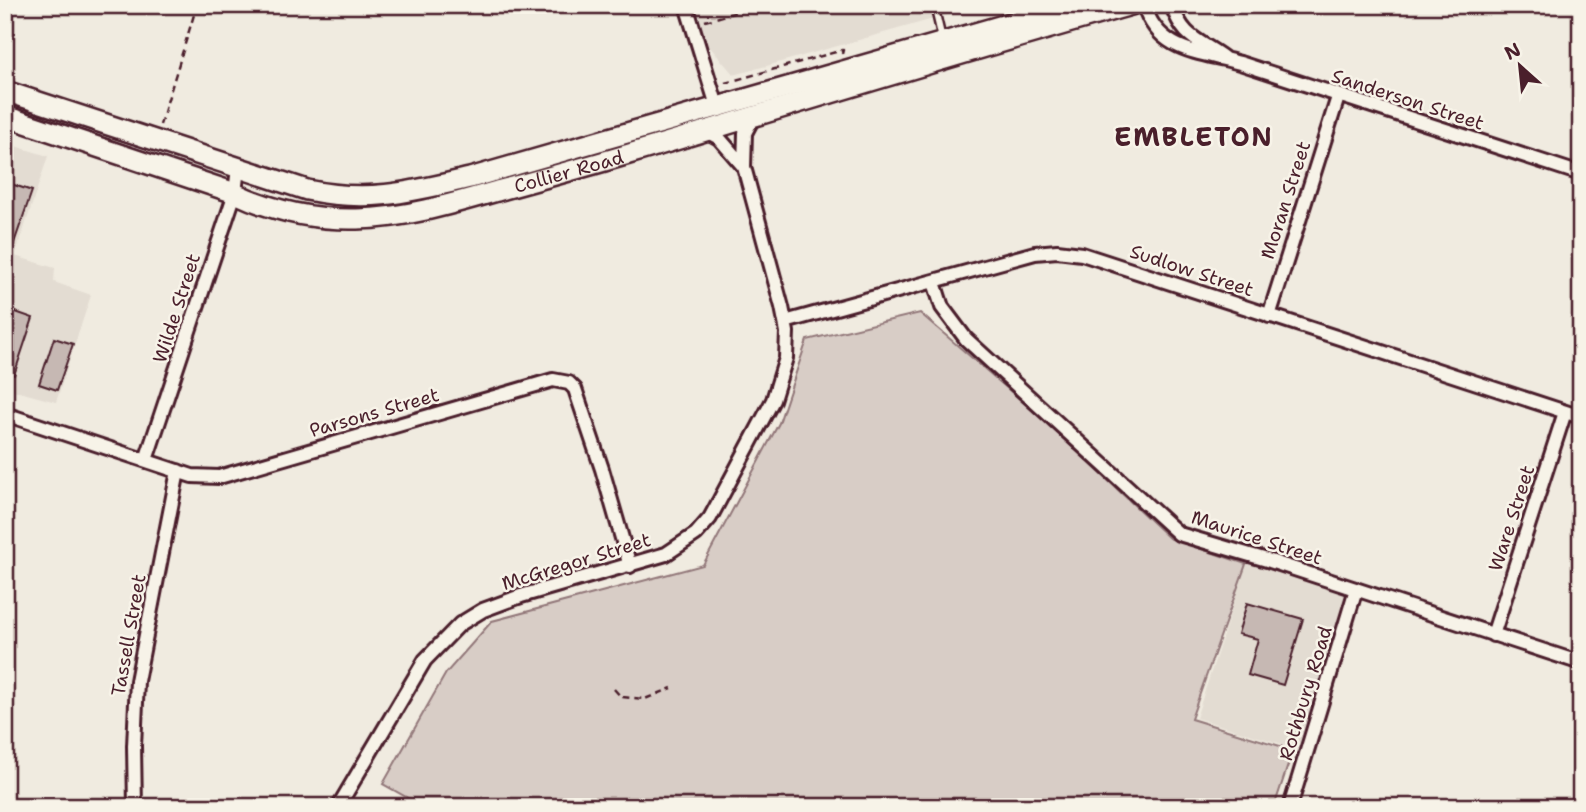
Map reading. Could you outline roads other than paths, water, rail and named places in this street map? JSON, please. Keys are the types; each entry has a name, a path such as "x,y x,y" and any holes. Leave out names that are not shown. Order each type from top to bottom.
{"main road":[{"name":"Collier Road","path":"5,116 292,214 358,219 390,216 481,196 706,131 1073,5"},
{"name":"Collier Road","path":"5,91 238,168 330,195 374,197 470,178 717,106 1131,5"}],"street":[{"path":"686,5 717,106"},
{"name":"Sanderson Street","path":"1144,5 1157,31 1171,41 1207,57 1224,59 1581,174"},
{"name":"Sanderson Street","path":"1172,5 1181,29 1224,59"},
{"name":"Moran Street","path":"1269,316 1338,97"},
{"name":"McGregor Street","path":"338,807 425,660 460,624 483,610 522,596 666,554 696,534 710,518 773,400 786,358 785,322 744,167 745,133 754,116"},
{"name":"McGregor Street","path":"706,131 724,143 744,167"},
{"name":"Wilde Street","path":"146,460 235,193 238,168"},
{"name":"Sudlow Street","path":"785,322 1035,253 1057,251 1082,254 1581,417"},
{"name":"Maurice Street","path":"934,282 942,307 966,339 1179,534 1581,663"},
{"name":"Parsons Street","path":"5,414 192,476 219,477 553,380 569,383 575,389 630,566"},
{"name":"Ware Street","path":"1493,635 1565,412"},
{"name":"Tassell Street","path":"135,807 137,681 178,471"},
{"name":"Rothbury Road","path":"1290,807 1356,589"}],"lane":[{"path":"934,5 945,50"}],"district":[{"name":"EMBLETON","path":"1194,137"}]}
